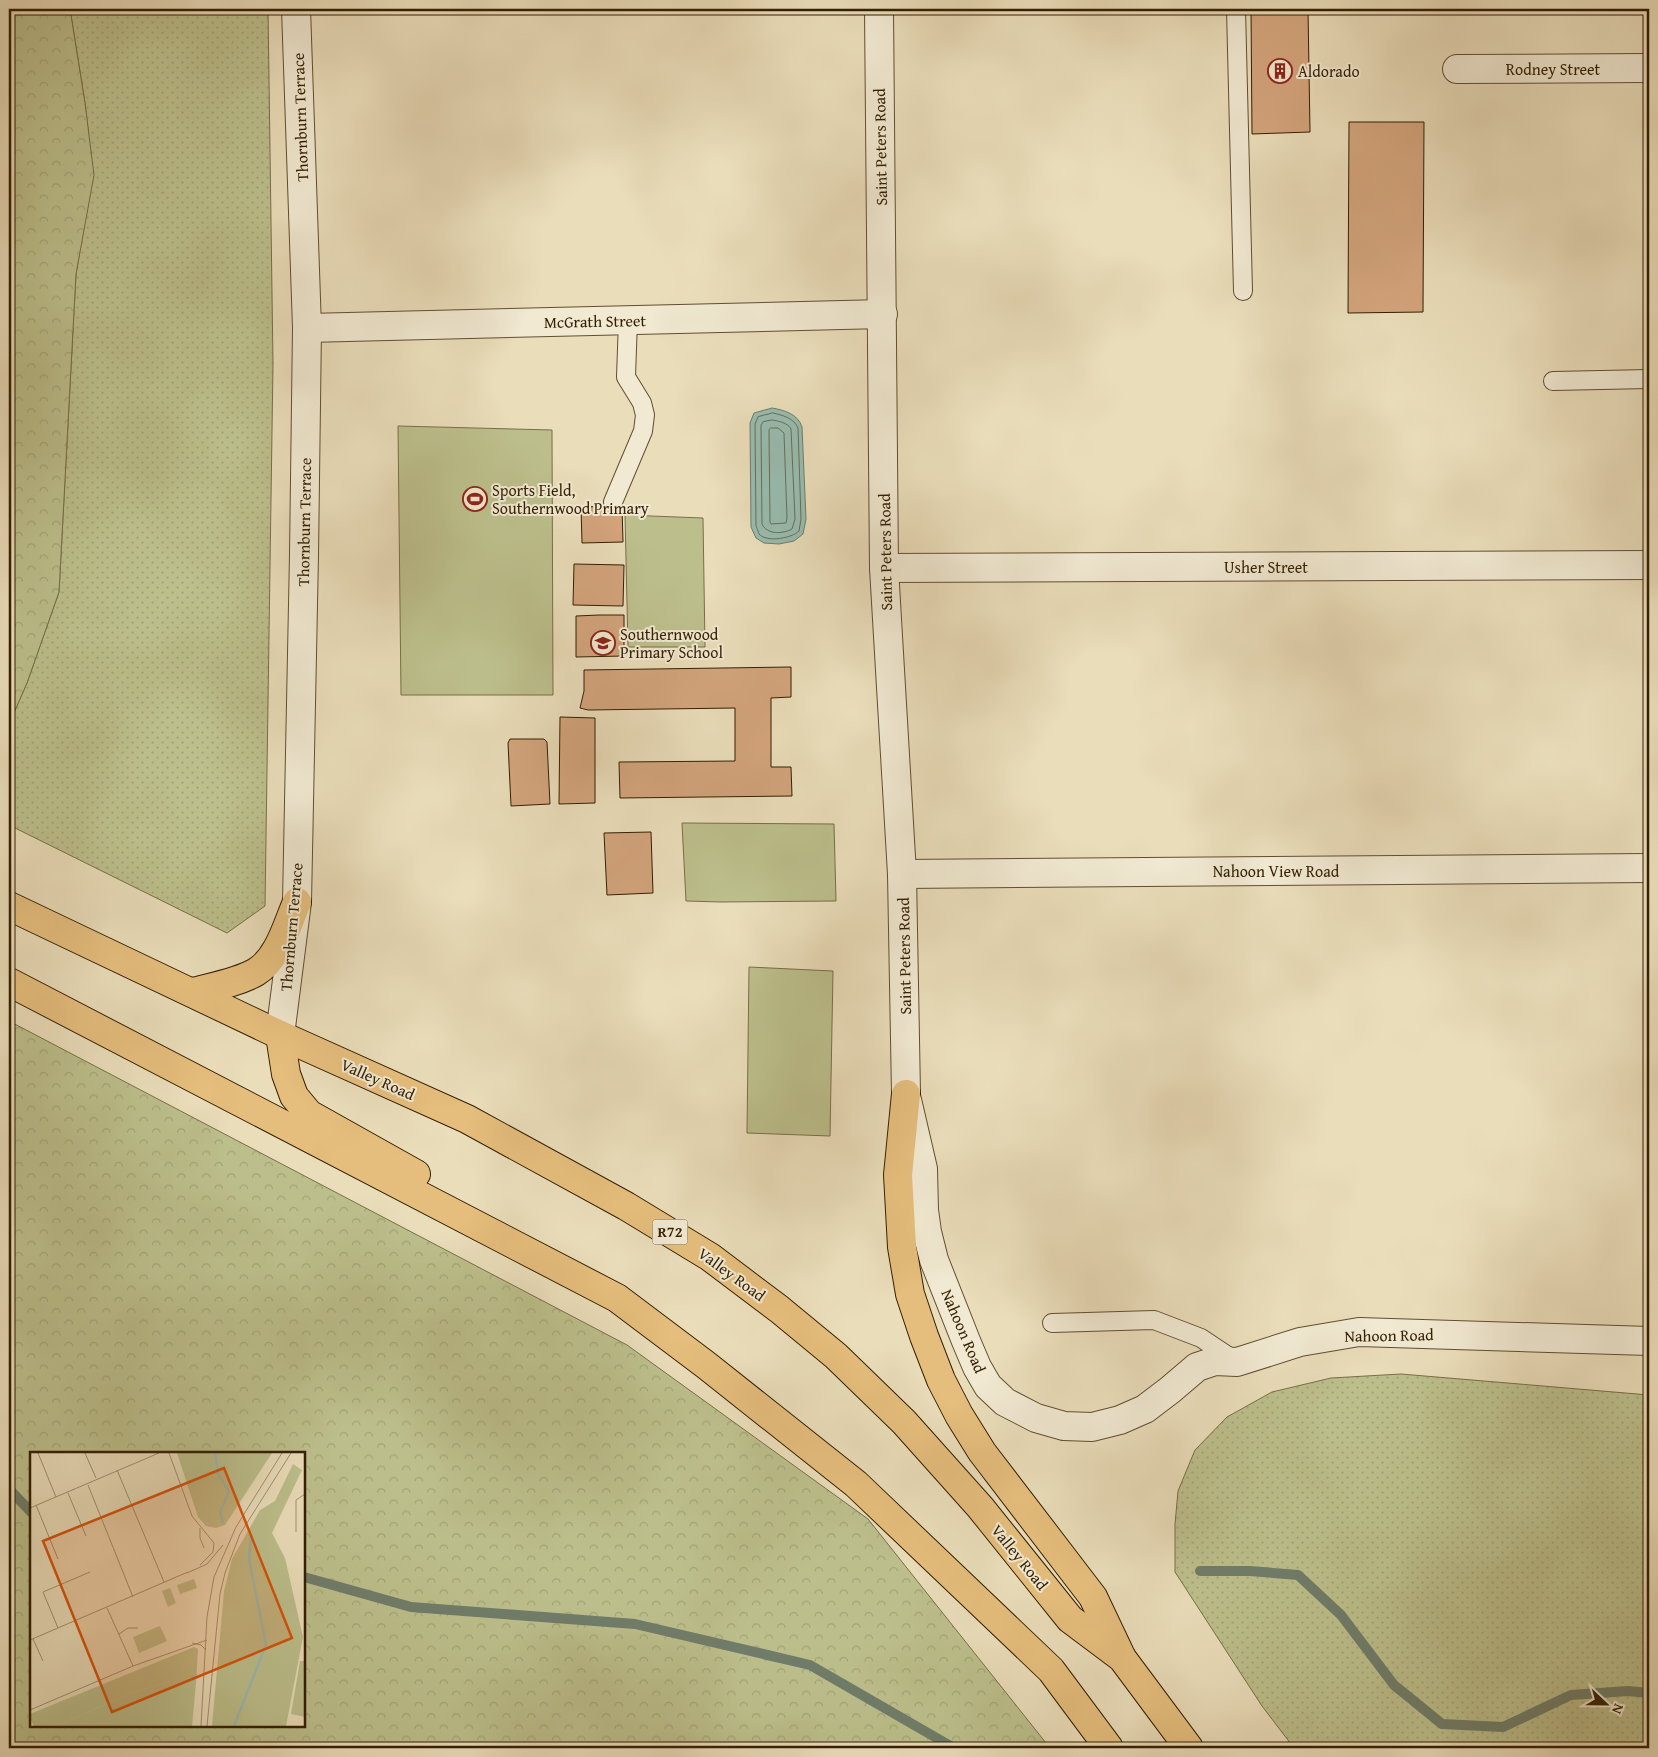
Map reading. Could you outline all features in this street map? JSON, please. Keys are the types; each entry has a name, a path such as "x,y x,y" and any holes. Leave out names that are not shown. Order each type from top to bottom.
{"highway":[{"path":"193,992 257,972 270,959 278,946 297,902"},
{"name":"Valley Road","path":"9,906 280,1035 467,1119 626,1206 710,1257 779,1308 836,1356 904,1422 980,1507 1070,1619 1122,1658 1190,1748"},
{"path":"9,982 616,1298 744,1394 856,1484 1051,1670 1109,1748"},
{"path":"280,1035 286,1074 294,1096 309,1114 453,1194 540,1257"},
{"path":"906,1094 898,1175 902,1247 910,1294 924,1336 941,1380 959,1415 982,1452 1093,1597 1122,1658"}],"street":[{"name":"Thornburn Terrace","path":"280,1035 297,902 307,328 296,9"},
{"name":"Saint Peters Road","path":"879,9 884,568 902,874 906,1094"},
{"name":"Rodney Street","path":"1458,69 1649,68"},
{"name":"McGrath Street","path":"307,328 882,314"},
{"name":"Usher Street","path":"884,568 1649,565"},
{"name":"Nahoon View Road","path":"902,874 1649,868"},
{"name":"Nahoon Road","path":"906,1094 923,1169 924,1210 934,1260 977,1367 988,1386 1005,1402 1036,1418 1064,1426 1092,1427 1120,1420 1145,1409 1197,1368 1215,1361 1237,1362 1300,1342 1359,1332 1649,1341"}],"lane":[{"path":"1236,9 1243,292"},
{"path":"613,502 643,431 645,414 642,403 626,377 628,320"},
{"path":"1553,381 1649,378"},
{"path":"1052,1323 1154,1320 1201,1338 1237,1362"}],"green space":[{"path":"9,9 70,9 94,175 76,274 59,592 27,683 9,724"},
{"path":"70,9 268,9 273,364 265,906 227,933 9,825 9,724 27,683 59,592 76,274 93,175 85,103"},
{"name":"Sports Field, Southernwood Primary","path":"398,426 552,430 553,695 401,695"},
{"path":"625,515 703,518 705,647 628,647"},
{"path":"682,823 834,824 836,901 686,901"},
{"path":"749,967 833,971 830,1136 747,1133"},
{"path":"9,1021 627,1345 868,1519 1050,1748 9,1748"},
{"path":"1401,1374 1649,1395 1649,1748 1294,1748 1262,1706 1175,1572 1175,1524 1178,1491 1195,1450 1227,1417 1272,1392 1331,1378"}],"water":[{"path":"772,408 786,411 794,416 802,427 806,519 803,534 794,541 779,544 764,543 756,538 751,527 750,423 754,413"}],"building":[{"name":"Aldorado","path":"1251,9 1308,9 1310,132 1252,134"},
{"path":"1349,122 1424,122 1423,312 1348,313"},
{"path":"622,506 623,542 582,543 581,507"},
{"path":"574,564 624,565 623,606 573,605"},
{"path":"624,615 624,656 576,657 576,616"},
{"path":"791,667 791,697 771,698 771,767 791,767 792,796 620,798 619,762 735,761 735,708 588,710 580,708 584,691 584,670"},
{"path":"560,717 595,718 595,803 559,804"},
{"path":"510,739 544,739 547,742 550,804 511,806 508,743"},
{"path":"651,832 653,893 607,895 604,833"}],"waterway":[{"path":"9,1489 30,1511"},
{"path":"1200,1571 1250,1571 1298,1575 1341,1615 1394,1685 1442,1724 1503,1727 1571,1695 1628,1691 1649,1693"},
{"path":"305,1577 411,1607 635,1624 810,1665 954,1748"}],"place":[{"name":"Aldorado","path":"1280,71"},
{"name":"Sports Field, Southernwood Primary","path":"475,499"},
{"name":"Southernwood Primary School","path":"603,643"}]}
